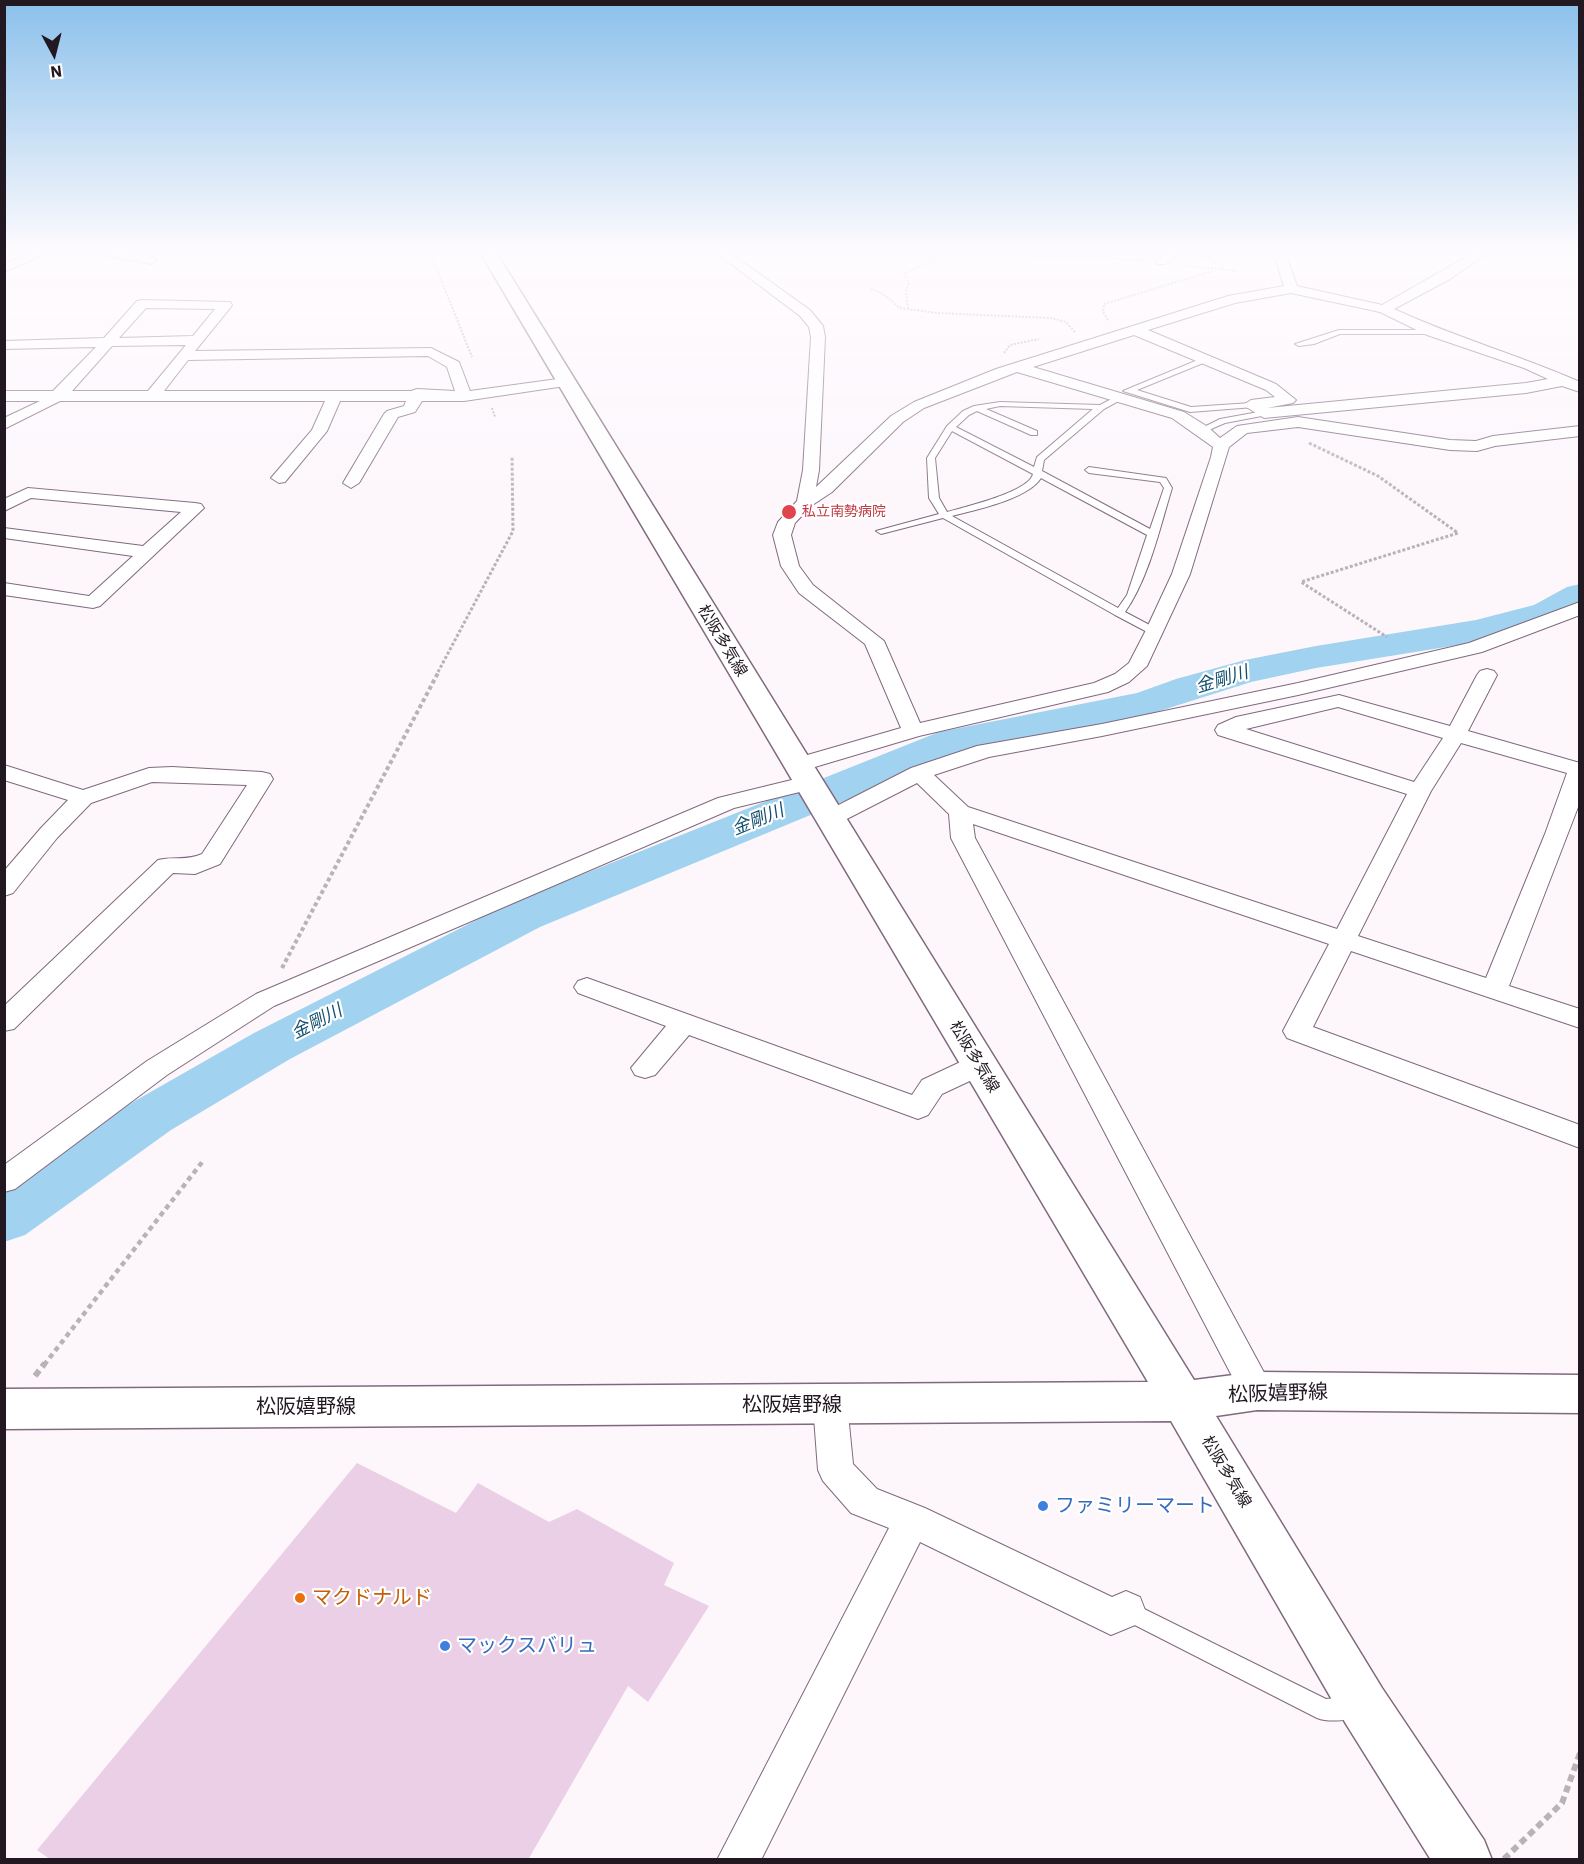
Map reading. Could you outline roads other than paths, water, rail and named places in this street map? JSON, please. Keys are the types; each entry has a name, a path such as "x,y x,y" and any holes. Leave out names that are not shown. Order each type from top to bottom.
{"main road":[{"name":"松阪多気線","path":"540,339 1183,1401 1364,1706 1464,1860"},
{"name":"松阪嬉野線","path":"6,1411 1183,1401 1257,1391 1580,1394"}],"street":[{"path":"805,502 811,470 818,339"},
{"path":"913,731 874,641 806,589 790,566 782,535 787,522 805,502 826,488 897,419 919,405 1001,372 1021,368 1111,339"},
{"path":"814,793 913,731 1101,688 1122,678 1137,666 1181,574 1221,445 1261,414 1288,400 1271,387 1152,339"},
{"path":"1457,339 1529,365 1580,388"},
{"path":"4,345 196,340"},
{"path":"152,396 196,340"},
{"path":"4,424 58,396 109,341"},
{"path":"184,356 431,352 454,365 464,396"},
{"path":"186,396 216,355"},
{"path":"1021,368 1121,394 1178,416 1202,430 1210,440 1221,445"},
{"path":"1261,414 1526,388 1563,381"},
{"path":"4,396 417,394 464,396 565,382"},
{"path":"351,483 392,414 410,409 417,394"},
{"path":"279,478 319,431 335,395"},
{"path":"1261,414 1298,422 1450,445 1477,446 1493,441 1580,431"},
{"path":"4,506 28,493 195,508 93,602 4,589"},
{"path":"4,533 146,552"},
{"path":"4,1180 157,1068 265,1000 726,803 814,793 919,773 986,751 1195,711 1475,648 1580,608"},
{"path":"1486,675 1456,734 1420,791 1297,1031 1580,1137"},
{"path":"1420,791 1226,730 1244,722 1339,701 1579,770 1568,838 1495,989"},
{"path":"4,772 83,798"},
{"path":"919,773 960,812 1580,1019"},
{"path":"4,888 49,833 83,798 149,776 172,774 262,779 211,859 195,867 167,865 4,1022"},
{"path":"960,812 963,838 1257,1391"},
{"path":"587,987 918,1108 932,1087 979,1065"},
{"path":"645,1068 684,1023"},
{"path":"830,1404 836,1470 864,1501 912,1520 1111,1616 1126,1610"},
{"path":"738,1860 912,1520"}],"lane":[{"path":"1299,344 1322,339"},
{"path":"881,531 970,509 1025,489 1035,479 1040,459 1101,407 1121,394 1205,359"},
{"path":"1121,394 1190,410 1261,414"},
{"path":"1101,407 1030,403 1000,404 966,413 950,428 931,458 934,498 940,510 950,520 1155,632"},
{"path":"978,408 1034,433"},
{"path":"1202,430 1233,419 1261,414"},
{"path":"950,428 1154,535"},
{"path":"1089,470 1163,480 1168,488 1132,595 1119,613"},
{"path":"1126,1610 1325,1710 1364,1706"}],"waterway":[{"name":"金剛川","path":"4,1219 152,1116 272,1046 523,916 954,741 1147,703 1190,687 1245,672 1316,657 1477,631 1547,613 1580,595"}],"place":[{"name":"私立南勢病院","path":"789,512"},
{"name":"ファミリーマート","path":"1043,1506"},
{"name":"マクドナルド","path":"300,1598"},
{"name":"マックスバリュ","path":"445,1646"}]}
